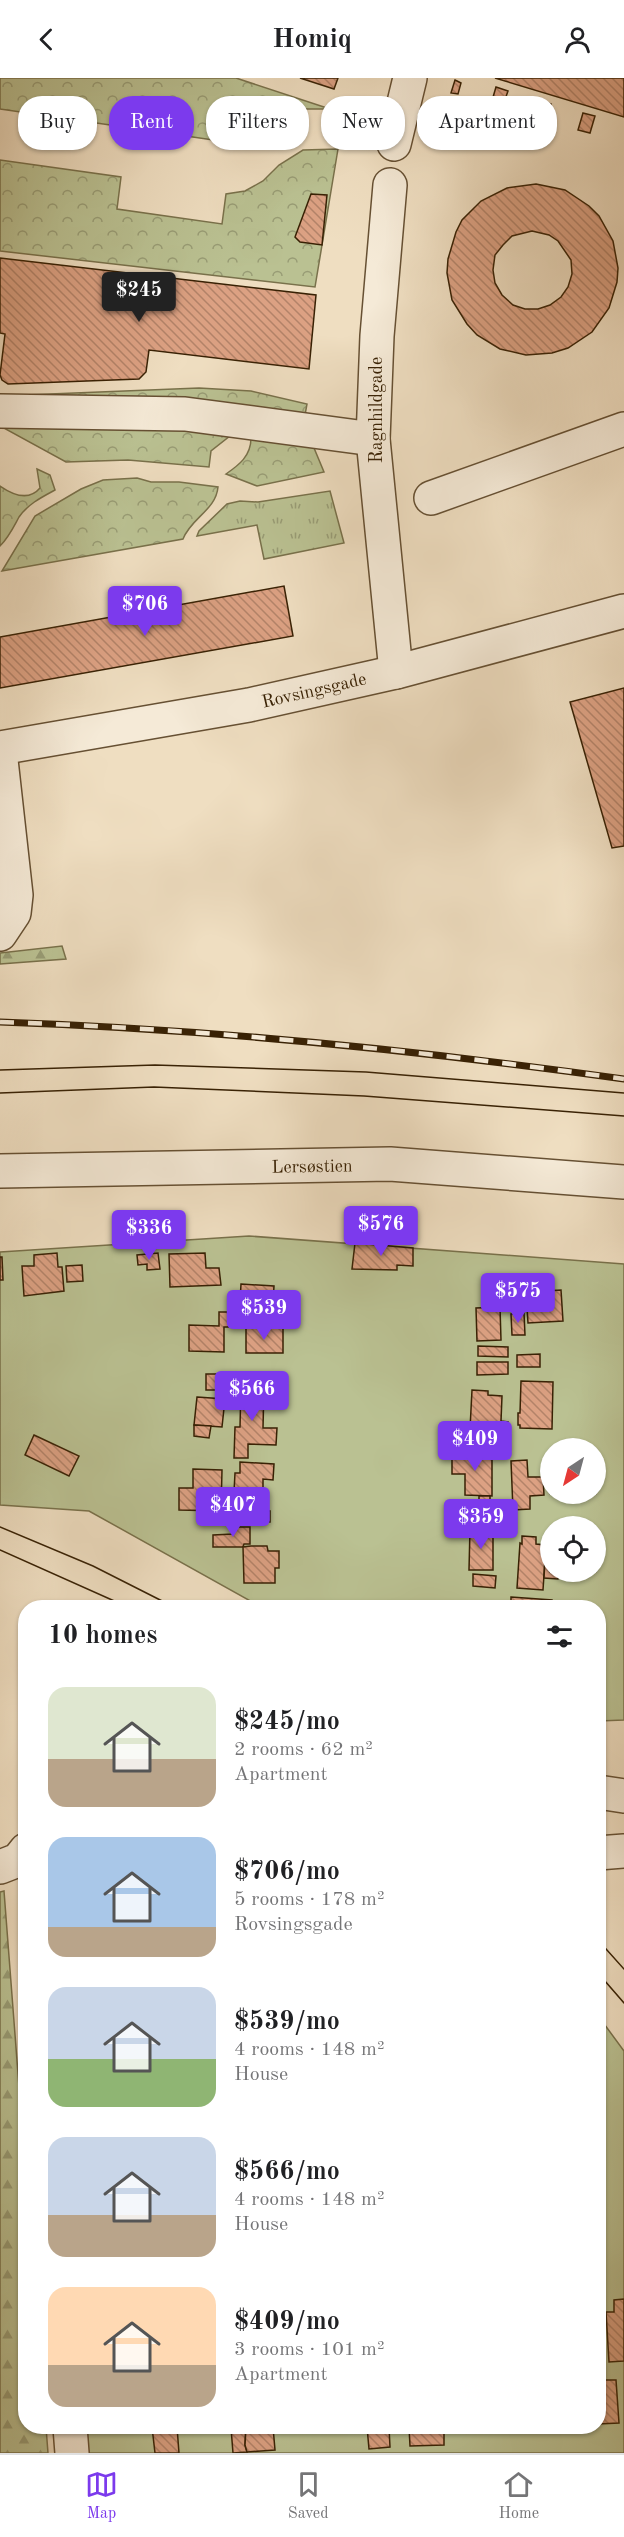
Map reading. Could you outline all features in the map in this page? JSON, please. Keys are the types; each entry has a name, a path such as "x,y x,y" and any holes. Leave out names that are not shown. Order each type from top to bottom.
{"street":[{"path":"405,99 410,78"},
{"name":"Ragnhildgade","path":"390,185 377,336 373,439 396,672"},
{"path":"0,411 185,414 373,439"},
{"path":"431,498 624,429"},
{"name":"Rovsingsgade","path":"0,750 249,705 396,672 624,611"},
{"path":"0,750 16,895 15,913 0,934"},
{"name":"Lersøstien","path":"0,1171 390,1164 624,1182"},
{"path":"606,1793 624,1796"},
{"path":"606,1852 624,1851"},
{"path":"0,1867 18,1860"},
{"path":"71,2434 72,2453"}],"green space":[{"path":"0,78 236,78 291,96 206,96 206,139 194,137 194,96 109,96 109,125 97,123 97,96 18,96 18,112 0,109"},
{"path":"309,102 321,106 321,109 309,109"},
{"path":"303,150 338,150 315,287 0,251 0,160 121,177 117,209 222,224 226,194 245,191 263,181 279,165"},
{"path":"199,388 251,391 307,404 305,415 0,396"},
{"path":"119,418 309,436 324,472 257,486 226,474 247,455 251,438 230,436 211,451 209,467 128,460 66,462 0,426"},
{"path":"37,469 50,475 55,490 27,508 0,546 0,486 21,495 36,492 40,488"},
{"path":"137,478 151,482 179,482 218,487 213,502 192,525 183,539 2,571 35,516 81,489 103,480"},
{"path":"330,491 344,543 264,559 257,525 197,536 199,531 227,504 240,501 258,502"},
{"path":"62,946 66,959 0,964 0,953"},
{"path":"249,1236 624,1264 624,1720 606,1721 606,1600 249,1600 89,1511 0,1505 0,1252"},
{"path":"4,1891 18,2074 18,2434 47,2434 48,2453 0,2453 0,1892"},
{"path":"606,2027 624,2051 624,2453 82,2453 81,2434 606,2434"}],"building":[{"path":"300,78 338,78 334,89"},
{"path":"495,78 624,78 624,117 557,96"},
{"path":"455,80 461,83 458,94 451,93"},
{"path":"496,87 508,91 506,96 493,96"},
{"path":"583,113 595,116 590,133 578,130"},
{"path":"536,184 565,190 589,206 599,216 613,241 618,268 617,282 609,308 592,332 568,348 552,353 526,355 500,349 477,335 452,300 447,273 448,259 456,232 462,220 481,201 507,188","holes":["532,231 549,235 558,241 571,260 572,274 568,287 561,297 550,305 538,309 525,309 513,305 502,295 495,283 493,270 495,255 512,236"]},
{"path":"311,194 327,195 322,245 300,242 295,237"},
{"path":"0,258 316,295 309,369 149,350 146,372 139,379 8,384 2,380 0,375 5,334 0,333"},
{"path":"284,586 293,636 0,688 0,637"},
{"path":"624,688 624,846 612,848 570,702"},
{"path":"355,1243 413,1248 413,1266 397,1265 397,1270 352,1269"},
{"path":"57,1253 58,1267 62,1267 64,1291 24,1296 22,1266 34,1266 34,1255"},
{"path":"158,1253 160,1269 147,1270 147,1264 138,1265 137,1255"},
{"path":"205,1253 206,1268 219,1268 221,1285 170,1287 169,1254"},
{"path":"0,1257 2,1257 3,1280 0,1280"},
{"path":"82,1265 83,1281 67,1282 66,1266"},
{"path":"241,1284 274,1286 273,1302 240,1302"},
{"path":"561,1290 563,1321 528,1323 526,1292"},
{"path":"500,1307 501,1340 477,1341 476,1308"},
{"path":"219,1312 231,1312 230,1327 224,1327 224,1352 189,1351 189,1325 219,1326"},
{"path":"524,1313 525,1335 512,1335 511,1314"},
{"path":"246,1328 283,1328 283,1353 246,1353"},
{"path":"478,1346 508,1347 508,1357 478,1356"},
{"path":"540,1354 540,1367 517,1367 517,1355"},
{"path":"477,1362 508,1362 508,1374 477,1375"},
{"path":"206,1374 229,1374 229,1390 206,1390"},
{"path":"521,1381 553,1382 552,1429 520,1428 518,1425"},
{"path":"241,1385 264,1386 263,1428 277,1428 276,1445 248,1444 248,1458 234,1458 235,1427 240,1427"},
{"path":"472,1390 488,1391 488,1395 502,1396 501,1421 508,1422 507,1438 497,1437 497,1430 470,1429"},
{"path":"197,1397 225,1399 222,1427 194,1425"},
{"path":"194,1425 211,1426 209,1438 194,1436"},
{"path":"34,1435 79,1456 69,1476 25,1455"},
{"path":"452,1453 492,1453 492,1496 465,1495 465,1474 452,1474"},
{"path":"527,1460 528,1477 540,1477 540,1495 530,1496 530,1509 513,1510 511,1461"},
{"path":"240,1462 274,1464 273,1480 263,1479 263,1494 234,1492 235,1473 240,1473"},
{"path":"193,1469 222,1470 221,1511 179,1510 179,1488 193,1488"},
{"path":"479,1496 490,1496 490,1502 479,1501"},
{"path":"465,1501 494,1502 494,1518 465,1517"},
{"path":"237,1510 253,1510 253,1521 237,1521"},
{"path":"253,1510 270,1511 270,1522 253,1521"},
{"path":"233,1527 250,1527 250,1544 244,1544 243,1547 213,1547 213,1535 233,1534"},
{"path":"470,1529 493,1529 493,1570 469,1570"},
{"path":"522,1536 536,1537 536,1544 540,1544 540,1582 544,1582 543,1590 517,1588 520,1543 522,1544"},
{"path":"267,1546 268,1551 279,1551 279,1568 275,1568 275,1583 244,1583 243,1547"},
{"path":"473,1574 496,1576 495,1588 473,1586"},
{"path":"511,1597 552,1600 511,1600"},
{"path":"624,2299 624,2361 609,2362 606,2312 614,2312 614,2300"},
{"path":"606,2380 616,2380 619,2423 606,2424"},
{"path":"153,2434 178,2434 179,2453 155,2453"},
{"path":"231,2434 246,2434 247,2452 233,2453"},
{"path":"246,2434 274,2434 275,2450 247,2452"},
{"path":"368,2434 389,2434 390,2447 369,2449"},
{"path":"409,2434 444,2434 444,2445 410,2446"}],"tram line":[{"path":"0,1070 155,1065 366,1072 624,1093"},
{"path":"0,1093 154,1087 364,1096 624,1116"},
{"path":"0,1527 93,1566 160,1600"},
{"path":"0,1550 112,1600"},
{"path":"606,1949 624,1969"},
{"path":"606,1982 624,2003"}],"railway":[{"path":"0,1022 157,1030 313,1042 624,1079"}]}
